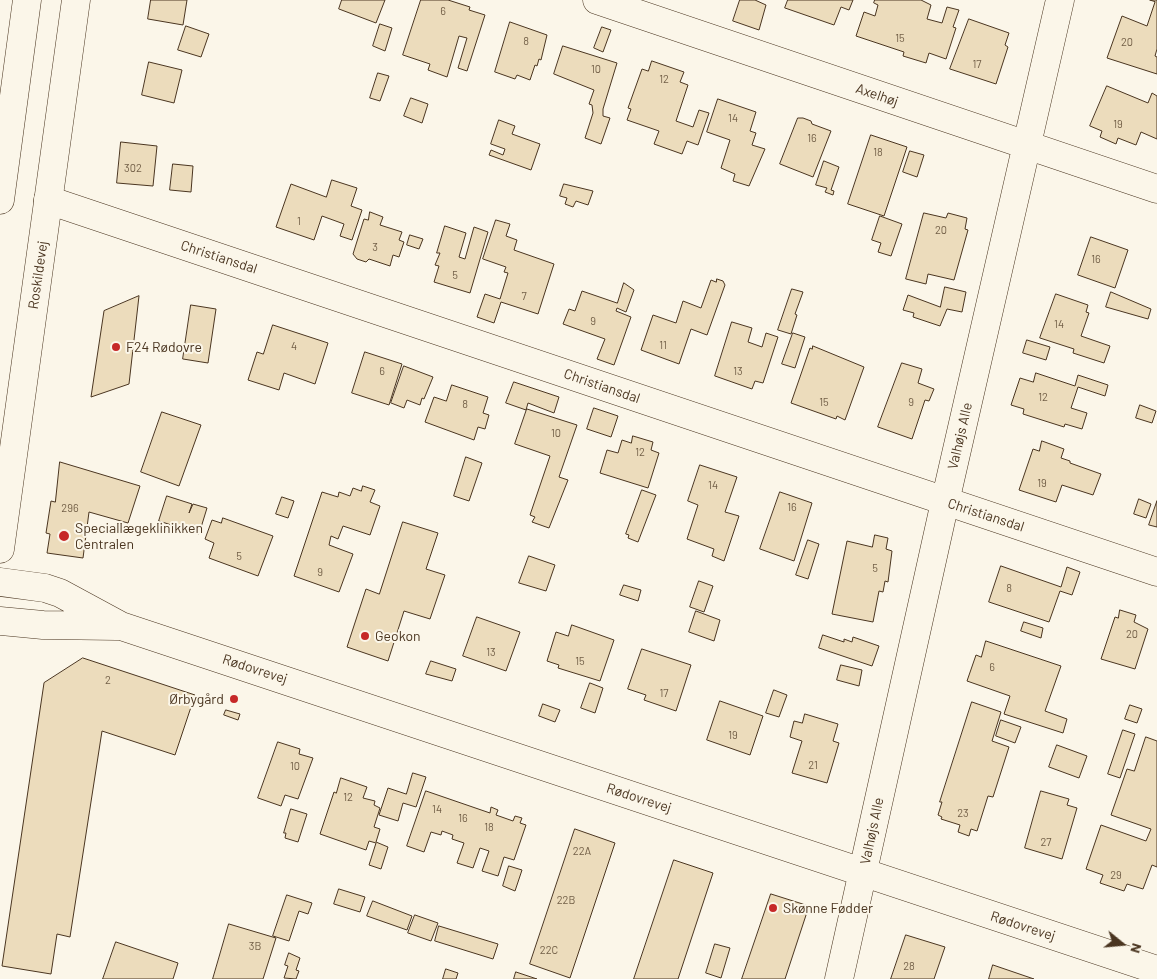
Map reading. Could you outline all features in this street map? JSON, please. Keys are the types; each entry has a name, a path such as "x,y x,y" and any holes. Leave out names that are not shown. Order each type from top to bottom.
{"street":[{"path":"0,200 27,0"},
{"name":"Roskildevej","path":"0,549 76,0"},
{"name":"Axelhøj","path":"597,0 1157,189"},
{"name":"Valhøjs Alle","path":"839,979 945,502 1060,0"},
{"name":"Christiansdal","path":"48,200 1157,572"},
{"name":"Rødovrevej","path":"0,582 45,588 60,593 121,626 1157,970"},
{"name":"Rødovrevej","path":"0,621 43,626 121,626"}],"building":[{"path":"151,0 187,0 183,25 148,19"},
{"path":"342,0 385,0 376,23 339,9"},
{"path":"421,0 448,0 470,7 469,10 485,15 467,71 458,68 467,38 459,36 447,77 428,70 430,64 403,55"},
{"path":"740,0 755,0 766,5 759,30 733,21"},
{"path":"788,0 853,0 849,10 841,7 834,25 785,8"},
{"path":"875,0 921,0 931,5 927,19 942,23 947,7 959,10 953,27 956,28 946,59 929,53 926,63 903,56 904,52 856,36 864,12 875,16 878,5 874,3"},
{"path":"1150,0 1157,0 1157,49 1155,56 1157,57 1157,74 1107,58 1122,16 1147,26 1155,2"},
{"path":"969,19 1009,33 1005,45 1008,47 996,84 950,69"},
{"path":"510,22 547,35 541,60 539,59 537,66 535,65 530,80 517,75 515,79 495,72"},
{"path":"380,24 392,28 385,51 373,46"},
{"path":"186,26 209,34 201,57 178,50"},
{"path":"602,27 611,30 603,52 594,48"},
{"path":"563,46 617,63 603,109 603,116 610,118 601,144 585,138 593,113 592,105 589,104 594,90 554,74"},
{"path":"652,61 684,72 680,82 688,85 676,121 693,127 699,110 709,113 698,145 687,141 682,154 654,144 659,131 627,120 631,109 628,108 642,69 648,71"},
{"path":"149,62 182,70 174,103 142,95"},
{"path":"378,73 389,76 380,101 370,98"},
{"path":"1107,86 1148,103 1152,93 1157,96 1157,139 1141,132 1136,145 1118,138 1116,144 1100,137 1102,131 1090,126"},
{"path":"411,98 428,104 422,123 404,116"},
{"path":"718,99 756,112 750,131 756,133 752,145 765,149 749,186 733,181 735,174 721,168 730,140 707,132"},
{"path":"798,118 811,121 812,124 831,131 813,177 780,164"},
{"path":"499,120 515,126 512,134 540,144 531,170 489,155 491,150 503,155 505,149 491,144"},
{"path":"871,135 907,147 884,216 848,204"},
{"path":"121,142 157,146 153,186 117,183"},
{"path":"910,151 924,155 917,177 903,172"},
{"path":"824,161 839,167 831,190 834,191 833,195 825,192 827,188 816,185"},
{"path":"173,164 193,166 191,192 170,190"},
{"path":"332,180 357,188 351,206 362,210 352,240 340,236 344,224 322,216 314,240 276,227 291,184 326,197"},
{"path":"564,184 593,191 588,205 576,201 573,207 565,204 567,198 560,196"},
{"path":"370,212 383,217 380,225 402,232 399,240 404,242 399,257 393,255 390,266 369,259 366,262 357,259 353,254 364,219 368,220"},
{"path":"924,213 946,218 948,213 967,218 965,229 968,230 954,280 928,274 926,284 906,279"},
{"path":"880,216 902,224 891,256 878,252 881,243 872,240"},
{"path":"496,220 510,224 506,236 517,240 514,250 554,264 538,314 501,302 494,323 477,317 485,294 500,299 508,273 504,272 506,267 483,259"},
{"path":"445,226 466,233 459,257 465,259 474,227 488,232 470,293 434,282 439,266 435,265 440,253 437,253"},
{"path":"410,235 423,239 419,249 407,245"},
{"path":"1091,237 1128,250 1115,288 1078,275"},
{"path":"717,279 723,281 725,285 707,335 691,329 679,364 641,350 653,315 676,323 683,301 701,308 711,280 716,282"},
{"path":"624,283 634,290 626,312 617,308 616,311 631,317 614,365 597,359 605,339 563,324 569,309 575,311 582,291 617,303"},
{"path":"945,287 966,292 962,312 947,309 940,326 913,317 914,313 903,310 908,295 940,307"},
{"path":"792,289 803,292 795,314 797,315 791,334 778,330"},
{"path":"1111,292 1151,309 1148,319 1106,307"},
{"path":"1056,294 1088,305 1086,312 1089,313 1081,336 1110,346 1104,363 1073,353 1074,349 1040,338"},
{"name":"F24 Rødovre","path":"139,296 129,384 91,397 104,311"},
{"path":"191,305 216,309 208,363 183,359"},
{"path":"732,322 752,328 748,342 762,347 766,333 778,337 763,383 755,381 752,389 715,376"},
{"path":"273,325 328,343 315,384 284,373 279,390 248,380 257,352 263,354"},
{"path":"793,333 805,337 795,368 782,364"},
{"path":"1027,340 1050,347 1046,360 1023,353"},
{"path":"813,346 864,367 845,420 837,416 836,419 791,403 810,348 812,349"},
{"path":"365,352 402,364 389,405 352,393"},
{"path":"902,363 922,369 918,383 934,389 929,401 925,400 912,439 878,427"},
{"path":"404,366 433,377 420,405 407,400 404,408 391,403"},
{"path":"1036,373 1075,386 1078,375 1108,385 1105,396 1078,387 1071,408 1087,413 1082,429 1065,424 1064,427 1023,414 1024,409 1011,405 1020,378 1033,382"},
{"path":"514,382 559,397 554,413 528,403 526,410 506,403"},
{"path":"452,385 488,397 483,413 489,415 485,429 478,427 474,440 425,422 434,397 446,401"},
{"path":"1140,405 1156,411 1152,423 1136,418"},
{"path":"594,408 618,416 611,437 587,429"},
{"path":"527,409 577,425 559,477 568,480 549,528 532,522 535,517 530,515 550,456 515,444"},
{"path":"162,412 201,425 179,486 141,472"},
{"path":"633,436 653,442 651,450 659,453 648,488 600,473 607,450 618,453 622,440 631,443"},
{"path":"1042,441 1064,449 1061,458 1101,474 1093,495 1062,485 1056,502 1019,490 1033,449 1039,451"},
{"path":"466,457 482,463 469,501 454,496"},
{"path":"60,462 140,486 128,523 89,512 83,558 47,553 50,534 46,533 51,501 55,502"},
{"path":"700,465 737,477 725,512 739,516 724,561 712,556 714,549 687,539 698,505 688,501"},
{"path":"363,486 375,490 370,502 380,506 370,535 343,526 338,539 331,536 329,545 353,554 339,592 294,576 322,492 338,497 339,492 350,496 353,488 361,491"},
{"path":"642,490 656,495 638,542 628,538 629,535 626,534"},
{"path":"780,492 812,503 794,561 760,549"},
{"path":"167,496 192,504 189,513 193,504 207,508 199,534 159,521"},
{"path":"282,497 294,501 288,518 276,514"},
{"path":"1139,499 1151,504 1146,518 1134,514"},
{"path":"1157,501 1157,527 1149,525"},
{"path":"223,518 273,536 258,576 209,558 214,543 205,539 212,520 221,523"},
{"path":"403,522 438,533 426,569 445,575 430,619 404,611 388,661 347,647 366,589 379,594"},
{"path":"875,535 888,538 886,549 892,551 888,582 885,581 883,592 879,591 873,622 832,614 847,541 872,547"},
{"path":"808,540 819,544 808,579 796,575"},
{"path":"529,556 555,565 546,591 519,583"},
{"path":"1001,566 1061,587 1067,567 1080,572 1072,595 1060,591 1049,622 989,602"},
{"path":"699,581 713,586 704,612 690,607"},
{"path":"624,585 641,590 638,601 620,595"},
{"path":"1120,610 1136,615 1134,622 1148,629 1135,669 1101,659 1115,617 1118,618"},
{"path":"696,611 720,620 714,641 689,632"},
{"path":"477,617 520,632 506,671 463,656"},
{"path":"1024,622 1043,628 1041,638 1021,631"},
{"path":"572,625 614,640 600,681 558,668 559,665 547,661 556,632 568,636"},
{"path":"823,635 844,642 844,639 852,642 853,637 879,646 872,666 819,648"},
{"path":"986,641 1061,666 1045,711 1067,719 1063,733 1004,714 1010,696 967,681 976,655 981,657"},
{"path":"642,649 691,665 676,711 644,700 646,695 628,689"},
{"path":"83,658 195,695 175,755 102,731 70,937 57,934 51,974 2,966 44,683"},
{"path":"431,661 456,669 452,681 426,674"},
{"path":"841,665 862,670 859,686 837,680"},
{"path":"590,683 603,688 595,713 581,708"},
{"path":"774,690 787,695 779,717 766,713"},
{"path":"720,701 763,716 750,755 707,740"},
{"path":"972,702 1001,712 992,741 1009,747 993,797 988,796 977,831 971,829 969,836 958,832 960,825 941,819 942,817 938,815 942,802 940,802"},
{"path":"543,704 560,710 555,722 539,716"},
{"path":"1130,705 1142,709 1137,723 1125,719"},
{"path":"226,710 240,714 238,720 224,715"},
{"path":"805,714 838,724 833,741 839,743 827,783 792,773 802,741 790,737 794,721 802,723"},
{"path":"1001,720 1021,727 1015,743 996,736"},
{"path":"1123,730 1135,734 1120,778 1108,774"},
{"path":"1146,737 1157,741 1157,867 1152,865 1143,889 1127,884 1124,891 1100,883 1103,875 1086,869 1101,825 1146,841 1151,829 1111,815 1127,769 1134,771"},
{"path":"278,742 300,749 299,754 313,758 298,799 285,795 281,806 258,798"},
{"path":"1057,745 1087,756 1079,778 1049,767"},
{"path":"413,773 426,777 416,807 403,803 398,821 379,815 388,788 406,794"},
{"path":"341,778 367,787 363,798 375,801 374,805 380,808 374,827 380,829 376,842 388,847 381,869 369,865 376,843 369,841 366,850 320,834 334,792 336,793"},
{"path":"426,791 490,813 491,807 498,810 496,815 513,821 515,816 522,818 520,823 526,825 514,860 504,857 498,876 482,871 489,851 480,848 473,868 457,863 464,843 452,839 453,835 442,831 441,835 431,832 424,852 407,846"},
{"path":"1041,791 1069,799 1067,805 1077,808 1062,859 1025,848"},
{"path":"291,809 307,814 298,842 285,838 286,833 284,833"},
{"path":"575,829 615,843 570,978 530,964"},
{"path":"674,860 713,873 678,979 634,979"},
{"path":"509,866 522,870 515,891 503,886"},
{"path":"339,889 365,897 360,912 334,904"},
{"path":"771,894 809,906 785,979 742,979"},
{"path":"287,895 312,903 308,914 299,911 289,941 273,936"},
{"path":"373,901 412,916 407,930 367,916"},
{"path":"415,915 438,923 431,941 408,933"},
{"path":"229,924 276,938 263,979 213,979"},
{"path":"439,926 498,944 493,959 435,941"},
{"path":"906,935 945,947 934,979 891,979"},
{"path":"116,942 178,963 173,979 103,979"},
{"path":"715,944 730,948 721,978 706,973"},
{"path":"289,953 300,958 296,970 299,971 296,979 284,978 288,966 285,965"},
{"path":"993,965 1034,979 989,979"},
{"path":"446,969 458,973 456,979 443,979"},
{"path":"516,972 537,979 514,979"}],"place":[{"name":"F24 Rødovre","path":"116,347"},
{"name":"Speciallægeklinikken Centralen","path":"64,536"},
{"name":"Geokon","path":"365,636"},
{"name":"Ørbygård","path":"234,699"},
{"name":"Skønne Fødder","path":"773,908"}]}
